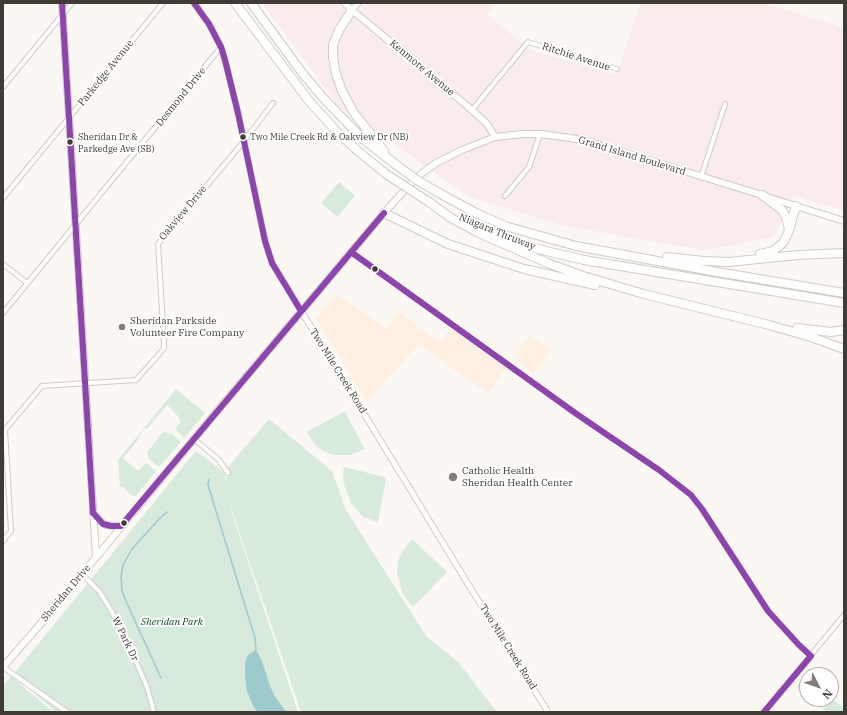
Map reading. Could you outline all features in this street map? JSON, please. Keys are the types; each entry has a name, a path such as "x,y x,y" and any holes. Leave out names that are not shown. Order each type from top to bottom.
{"highway":[{"name":"Niagara Thruway","path":"235,3 308,101 338,133 386,174 428,202 508,239 538,249 584,260 844,303"},
{"name":"Niagara Thruway","path":"251,3 303,74 325,100 362,138 418,180 476,213 505,226 576,246 717,272 844,293"},
{"path":"352,10 339,30 334,45 333,57 336,74 342,91 354,113 368,133 395,164"},
{"path":"762,195 782,210 786,217 789,229"},
{"path":"428,202 451,218 481,234 518,251 583,276 644,294 769,325 811,337 844,349"},
{"path":"736,261 749,256 770,252 783,243 796,206"},
{"path":"384,213 448,244 524,269 622,291 644,294"},
{"path":"616,253 704,261 736,261 798,255 844,253"},
{"path":"769,325 831,332 844,330"}],"main road":[{"name":"Sheridan Drive","path":"3,667 96,557 62,3"},
{"name":"Kenmore Avenue","path":"352,10 472,110 487,124 495,137"},
{"name":"Grand Island Boulevard","path":"96,557 384,213 411,183 428,169 454,154 495,137 540,134 571,138 593,143 844,221"},
{"path":"93,513 106,525 122,526"}],"street":[{"path":"3,87 72,3"},
{"name":"Parkedge Avenue","path":"3,198 163,3"},
{"name":"Two Mile Creek Road","path":"194,3 209,24 221,47 229,74 270,258 282,281 548,712"},
{"name":"Kenmore Avenue","path":"344,3 352,10"},
{"path":"352,10 358,3"},
{"name":"Ritchie Avenue","path":"472,110 528,42 617,69"},
{"name":"Desmond Drive","path":"3,313 221,47"},
{"name":"Oakview Drive","path":"4,431 42,386 136,380 161,352 164,348 164,342 158,244 244,141 273,103"},
{"path":"701,176 725,104"},
{"path":"505,196 529,167 540,134"},
{"path":"352,252 692,495 768,611 790,636 811,656"},
{"path":"3,264 27,283"},
{"path":"3,541 11,531 4,431"},
{"path":"194,439 219,460 228,473"},
{"name":"W Park Dr","path":"82,574 99,591 112,612 147,687 154,712"},
{"path":"764,712 844,615"},
{"path":"3,667 67,712"}],"shaded area":[{"path":"262,3 496,3 486,14 531,50 616,75 640,3 764,3 844,28 844,211 793,195 774,237 705,250 565,226 470,197 338,106"},
{"path":"336,294 387,329 399,313 440,342 451,328 506,368 488,393 418,345 367,402 316,318"},
{"path":"529,335 551,350 534,374 513,358"}],"green space":[{"path":"339,182 355,196 337,217 321,203"},
{"path":"176,389 205,413 184,438 175,429 181,422 177,415 167,405 147,429 145,428 138,438 139,439 123,458 138,471 146,463 156,471 136,496 131,495 123,487 120,487 118,460"},
{"path":"345,412 365,449 350,455 333,455 323,451 315,445 307,432"},
{"name":"Sheridan Park","path":"269,419 332,471 346,510 426,636 458,662 497,712 301,712 230,505 298,712 56,712 12,676 196,451 220,469 225,474 226,480 229,466"},
{"path":"165,432 172,434 181,442 159,467 149,459 147,453 160,435"},
{"path":"344,467 385,477 386,479 378,522 363,517 351,503 344,485"},
{"path":"412,539 446,571 446,573 413,607 402,592 397,572 398,561 401,553"},
{"path":"11,676 53,712 3,712 3,686"},
{"path":"839,704 844,708 844,712 827,712 821,707 839,707"}],"water":[{"path":"256,650 262,661 274,695 286,712 258,712 253,706 247,691 245,663 248,655"}],"waterway":[{"path":"209,479 208,485 255,638 256,650"},
{"path":"161,678 125,599 122,591 121,576 123,565 132,549 167,512"}],"transit line":[{"path":"62,3 93,513 103,524 121,526 384,213"},
{"path":"194,3 209,24 221,47 225,60 238,113 265,241 272,263 301,311"},
{"path":"351,252 578,415 659,470 691,495 702,509 768,611 811,656 764,712"}],"place":[{"name":"Two Mile Creek Rd & Oakview Dr (NB)","path":"243,137"},
{"name":"Sheridan Dr & Parkedge Ave (SB)","path":"70,142"},
{"name":"Sheridan Parkside Volunteer Fire Company","path":"122,327"},
{"name":"Catholic Health Sheridan Health Center","path":"453,477"}]}
